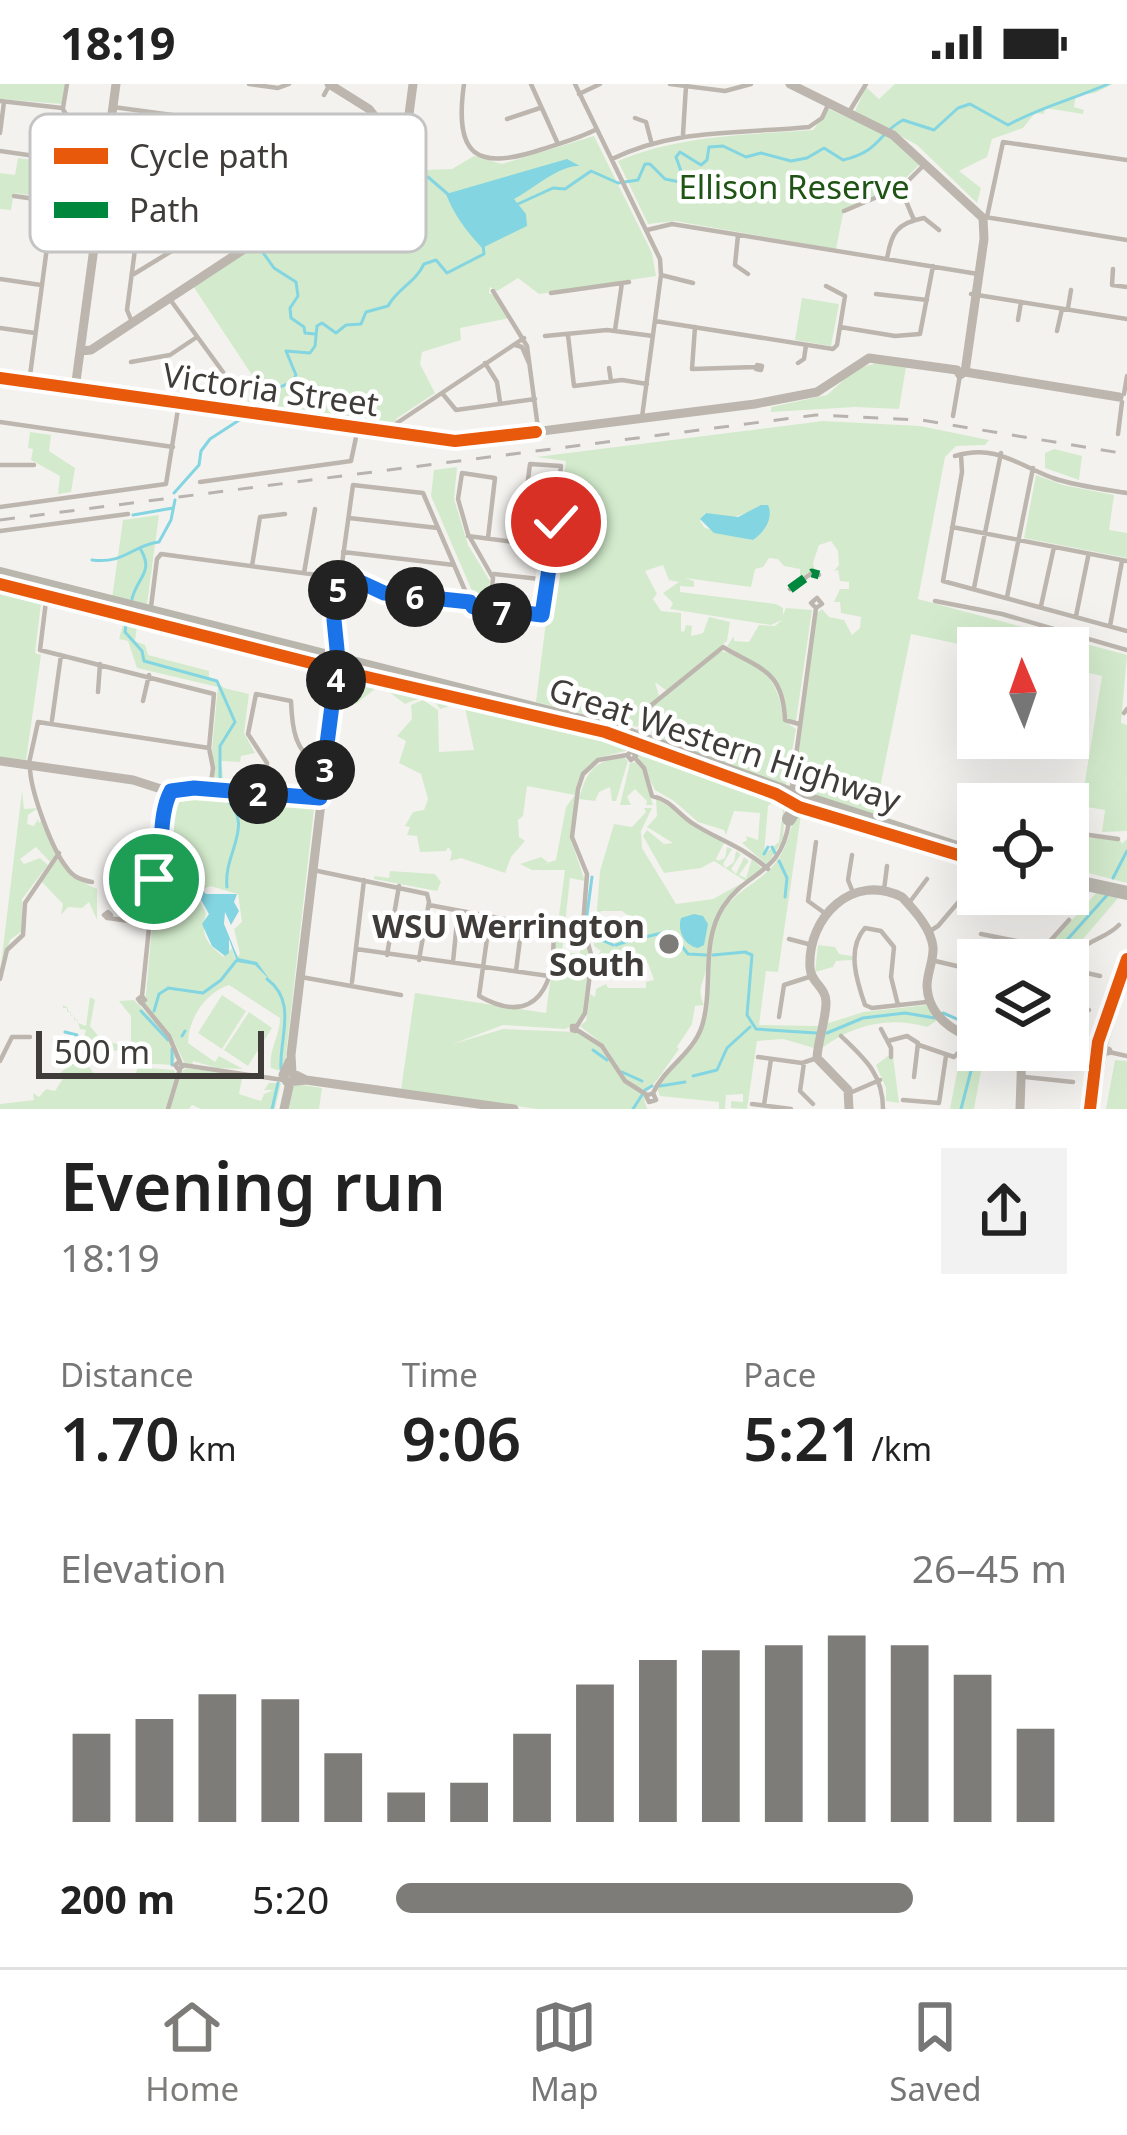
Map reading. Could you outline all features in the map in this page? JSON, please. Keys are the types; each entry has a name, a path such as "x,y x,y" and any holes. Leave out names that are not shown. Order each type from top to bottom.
{"highway":[{"name":"Great Western Highway","path":"0,578 638,736 787,796 957,848"},
{"name":"Great Western Highway","path":"48,590 338,662"},
{"path":"787,796 798,804 817,803"},
{"path":"1089,881 1127,889"}],"street":[{"path":"0,133 2,102 64,111 67,84"},
{"path":"112,114 116,84"},
{"path":"249,84 280,88 289,84"},
{"path":"409,114 413,84"},
{"path":"464,84 460,128 479,155 509,160 597,129"},
{"path":"531,84 558,144"},
{"path":"575,84 658,254 661,275 642,418"},
{"path":"579,94 600,84"},
{"path":"670,84 725,91 751,84"},
{"path":"790,84 888,132 983,220 1127,240"},
{"path":"849,112 866,84"},
{"path":"683,135 686,86"},
{"path":"328,88 372,114"},
{"path":"611,159 651,141 683,135 809,127 829,103"},
{"path":"113,106 170,114"},
{"path":"507,119 540,108"},
{"path":"635,118 646,122 651,141"},
{"path":"953,416 983,220 1003,142 1127,160"},
{"path":"0,151 30,155"},
{"path":"844,211 863,207 900,187 925,164"},
{"path":"900,187 914,220"},
{"path":"14,196 30,198"},
{"path":"887,259 893,231 926,218 939,230"},
{"path":"647,230 668,224 976,274"},
{"path":"738,235 734,265 748,274"},
{"path":"29,382 46,252"},
{"path":"75,389 93,252"},
{"path":"132,323 126,311 134,252"},
{"path":"131,275 170,252"},
{"path":"80,351 89,351 239,252"},
{"path":"840,327 917,336 933,266"},
{"path":"1113,268 1112,285 1127,287"},
{"path":"661,275 693,283"},
{"path":"0,279 41,286"},
{"path":"551,293 625,282 615,330"},
{"path":"655,321 805,349 835,348 844,294 826,286"},
{"path":"1057,331 1071,290"},
{"path":"493,291 524,338 539,430"},
{"path":"876,294 927,300"},
{"path":"972,294 1127,320"},
{"path":"169,298 224,373 226,410"},
{"path":"1018,320 1021,302"},
{"path":"695,327 689,371 756,367"},
{"path":"0,328 35,333"},
{"path":"545,336 615,330 653,335"},
{"path":"568,335 574,386 646,384"},
{"path":"131,362 170,355 199,336"},
{"path":"397,424 524,338"},
{"path":"513,345 522,347 532,368"},
{"name":"Victoria Street","path":"0,379 460,441 755,404 822,391 869,358 1124,398"},
{"path":"485,364 497,382 500,404"},
{"path":"610,368 611,382"},
{"path":"1118,434 1127,376"},
{"path":"442,392 456,410 535,399"},
{"path":"0,507 163,485 169,481 179,404"},
{"path":"0,422 173,447"},
{"path":"200,482 351,461 358,428"},
{"path":"974,589 1001,453"},
{"path":"1127,493 1060,480 1001,453 958,456 963,468 942,579 1127,631"},
{"path":"0,465 34,465"},
{"path":"150,612 160,554 341,579 383,596 538,616 544,613 561,466 530,465 520,542"},
{"path":"1007,597 1033,468"},
{"path":"488,538 495,478 464,472 458,496 468,536 492,575 490,610"},
{"path":"284,1109 338,662 334,620 352,489 358,484 423,493 469,605"},
{"path":"304,573 315,508"},
{"path":"0,531 128,514"},
{"path":"252,566 261,515 285,514"},
{"path":"348,518 438,528"},
{"path":"952,527 1125,561 1110,626"},
{"path":"468,536 554,547"},
{"path":"256,538 270,540"},
{"path":"1041,606 1054,547"},
{"path":"343,552 454,565"},
{"path":"1076,616 1088,554"},
{"path":"790,589 812,573 819,574"},
{"path":"492,575 548,580"},
{"path":"48,590 38,648 214,694 210,790"},
{"path":"934,601 1127,650"},
{"path":"650,1106 650,1094 666,1070 691,1047 701,1028 711,936 722,909 781,852 816,608"},
{"path":"632,753 649,707 723,647 764,668 784,698 784,719 799,724"},
{"path":"51,723 61,655"},
{"path":"98,692 100,664"},
{"path":"143,701 149,675"},
{"path":"264,794 267,763 248,734 256,694 291,701 291,730 309,759 326,765"},
{"path":"92,882 71,874 33,789 30,765 35,723 209,748"},
{"path":"632,753 644,768 652,796 671,803 693,824 739,845 768,869"},
{"path":"632,753 594,762 578,789 572,837 587,874 583,926 592,958 585,1013 577,1028 604,1048 624,1080 650,1094"},
{"path":"787,796 794,757"},
{"path":"0,761 133,779 165,793 210,790 319,798"},
{"path":"165,793 142,999 145,1011 166,1031 180,1064 168,1109"},
{"path":"1089,835 1118,839"},
{"path":"816,842 808,899 826,914"},
{"path":"0,979 8,950 24,932 25,903 59,853"},
{"path":"852,855 848,880 854,893"},
{"path":"884,891 887,866"},
{"path":"313,870 422,891 429,905 419,960"},
{"path":"909,904 927,879"},
{"path":"352,982 364,880"},
{"path":"387,955 399,886"},
{"path":"817,1058 826,999 812,976 814,945 826,914 854,893 884,891 900,895 909,904 933,947 927,986 931,1002 942,1022 957,1031"},
{"path":"928,931 957,904"},
{"path":"429,905 522,923 553,930 547,988 530,1005 479,996 490,917"},
{"path":"452,962 458,911"},
{"path":"108,918 150,924"},
{"path":"1052,939 1069,920"},
{"path":"516,970 522,923"},
{"path":"1089,940 1108,936 1119,925"},
{"path":"898,1005 891,978 894,947 880,930 863,929 857,939 854,969 863,1002 870,1008 931,1002"},
{"path":"981,934 1006,939"},
{"path":"1108,936 1112,945"},
{"path":"789,939 814,945"},
{"path":"356,950 549,976"},
{"path":"931,960 957,966"},
{"path":"1096,1109 1127,971"},
{"path":"1089,974 1100,976"},
{"path":"778,1017 784,985 812,976"},
{"path":"301,977 401,995"},
{"path":"1106,1050 1127,988"},
{"path":"881,1029 891,1057"},
{"path":"888,1041 907,1036 946,1056 957,1055"},
{"path":"0,1061 12,1037 30,1037"},
{"path":"846,1037 880,1080 883,1109"},
{"path":"899,1071 914,1074 919,1045"},
{"path":"1089,1046 1127,1056"},
{"path":"903,1100 940,1102 946,1056"},
{"path":"758,1057 804,1063 817,1058"},
{"path":"817,1058 849,1093 849,1109"},
{"path":"764,1105 771,1059"},
{"path":"803,1108 811,1103 800,1090 804,1063"},
{"path":"180,1064 288,1077 433,1104 514,1109"},
{"path":"1019,1109 1022,1071"},
{"path":"1022,1077 1073,1082"},
{"path":"849,1093 880,1080"},
{"path":"752,1104 791,1109"}],"green space":[{"path":"0,84 65,84 62,104 0,99"},
{"path":"895,84 1113,84 1076,95 1074,107 1084,110 1083,114 1045,108 1044,114 1035,113 1023,128 992,139 987,157 959,171 981,188 977,203 917,145 855,111 866,87 879,99"},
{"name":"Ellison Reserve","path":"829,109 890,137 919,165 899,185 844,209 836,249 675,221 648,224 618,161 689,141 813,130"},
{"path":"594,136 652,253 656,276 539,294 518,278 497,291 490,287 489,293 510,318 460,328 461,340 422,352 420,364 435,393 396,419 399,426 394,430 247,409 252,375 193,286 245,252 426,252 426,170 452,169 474,156 502,164"},
{"path":"18,158 30,160 30,195 14,193 11,210 0,209 0,173 15,175"},
{"path":"802,298 839,304 831,346 795,340"},
{"path":"876,363 906,367 899,409 771,412 771,407 827,395 856,369"},
{"path":"823,421 920,426 989,440 985,445 956,446 945,457 918,599 1022,627 957,627 957,644 911,634 874,817 798,791 796,764 817,613 822,609 829,617 844,620 852,635 860,628 861,617 841,613 840,602 834,602 840,589 849,589 849,582 840,581 838,570 834,571 839,565 838,551 831,541 819,545 815,572 806,577 800,569 769,558 755,569 751,587 685,578 694,581 694,587 680,586 680,592 776,604 783,608 783,615 786,608 812,610 796,721 785,718 782,690 769,672 727,646 734,636 734,641 749,642 759,625 775,626 782,620 771,625 670,609 673,603 663,593 679,582 669,580 663,565 645,571 661,611 681,613 681,631 692,626 691,636 703,633 709,617 730,622 727,641 667,691 655,682 659,696 645,709 638,727 536,702 566,461 536,457","holes":["767,505 770,514 764,530 753,540 705,528 700,521 705,513 732,518"]},
{"path":"30,432 51,435 49,451 75,468 71,492 58,494 60,476 31,460"},
{"path":"1054,449 1082,456 1079,480 1045,468 1045,453"},
{"path":"457,467 454,499 468,545 490,581 486,602 476,600 431,496 434,470"},
{"path":"1036,475 1114,495 1109,530 1127,533 1127,558 1024,538"},
{"path":"159,515 147,604 112,599 123,520"},
{"path":"0,585 42,595 35,653 41,655 26,760 0,757"},
{"path":"125,617 138,620 135,641 145,645 148,655 209,671 209,677 224,688 249,694 244,733 255,753 241,756 240,762 221,761 224,784 214,783 218,687 137,668 128,641 119,639"},
{"path":"1089,645 1127,655 1121,723 1127,725 1127,831 1102,832 1105,810 1089,807 1089,783 1085,783 1102,676 1089,673"},
{"path":"720,651 757,665 778,694 783,720 796,729 786,785 659,739 642,727 650,708"},
{"path":"366,680 460,703 440,709 425,699 405,704 380,685 356,704 348,688"},
{"path":"423,700 438,710 439,752 474,750 464,703 576,728 629,750 598,758 582,773 571,840 585,881 570,878 562,952 580,954 579,935 583,934 591,961 584,1012 576,1024 565,1029 503,1025 453,1044 503,1029 577,1032 602,1048 623,1081 643,1095 647,1109 537,1109 401,1090 415,993 546,1013 565,870 532,870 520,864 541,857 549,863 556,860 566,807 575,795 527,786 523,816 518,820 519,837 525,841 505,873 461,858 450,861 448,847 420,852 417,836 407,835 410,827 405,826 413,812 424,810 428,799 421,774 399,763 406,741 397,736 412,719 411,705"},
{"path":"644,750 785,801 783,840 767,865 742,843 746,836 758,840 760,813 734,811 726,835 724,830 698,822 655,790 635,751","holes":["775,800 783,811 779,842 764,854 768,806"]},
{"path":"624,757 628,761 616,801 612,801 610,787 599,792 595,801 579,799 592,769"},
{"path":"636,762 653,805 646,805 635,789 627,797 631,805 620,805 630,763"},
{"path":"22,791 24,809 38,808 28,815 27,824 34,826 42,820 57,852 50,862 36,847 20,859 24,864 40,858 48,865 22,899 22,931 10,940 0,973"},
{"path":"185,792 314,809 284,1072 271,1068 280,1018 229,985 200,1008 188,1043 215,1062 219,1056 243,1069 193,1061 185,1064 171,1035 145,1005 156,883 172,796","holes":["210,886 238,894 242,922 234,929 240,954 235,959 232,948 224,957 208,942 206,913 199,900 201,890"]},
{"path":"656,798 724,843 718,861 725,858 727,847 732,849 723,864 726,868 734,862 736,851 741,854 731,869 736,874 744,857 749,861 739,875 746,878 752,859 763,869 747,882 714,861 701,868 664,873 643,836 647,830 664,844 673,843 647,827 657,816"},
{"path":"644,808 652,808 641,831 642,848 676,904 713,899 742,883 723,905 715,924 701,988 704,1005 695,1006 679,1049 647,1092 627,1081 605,1046 580,1026 596,989 606,984 608,988 646,988 646,982 654,980 648,963 639,962 637,968 635,962 624,961 626,952 622,961 597,956 601,951 586,927 600,924 601,933 614,936 631,923 622,911 601,911 596,922 600,871 614,824 632,827 646,812"},
{"path":"802,808 778,972 766,971 759,1025 818,1026 814,1048 783,1039 757,1041 747,1109 731,1108 731,1101 743,1102 743,1094 726,1095 725,1109 719,1109 719,1102 660,1096 657,1088 701,1032 712,942 722,913 775,863 796,810"},
{"path":"1089,837 1122,844 1127,839 1127,883 1089,873"},
{"path":"58,859 72,877 97,889 97,920 89,902 82,908 68,907 61,915 63,904 40,880"},
{"path":"390,871 435,874 441,882 437,891 374,879 389,878"},
{"path":"1097,892 1119,897 1083,939 1055,939 1076,915 1089,915 1089,901"},
{"path":"818,945 835,947 852,960 836,961 833,967 815,972"},
{"path":"222,995 246,1011 222,1049 198,1033"},
{"path":"90,997 95,1000 90,1026 103,1042 127,1045 131,1016 119,1001 134,1000 167,1034 176,1056 173,1065 139,1063 131,1051 83,1054 83,1043 88,1041 78,1023 86,1026"},
{"path":"927,1005 936,1021 927,1027 898,1022 872,1025 822,1048 826,1024 863,1012"},
{"path":"249,1012 272,1028 248,1066 224,1050"},
{"path":"82,1056 94,1074 135,1075 138,1067 174,1070 166,1109 0,1109 0,1104 34,1100 33,1093 39,1097 46,1089 55,1091 64,1077 60,1073"},
{"path":"893,1056 899,1103 886,1101 876,1065"},
{"path":"1115,1060 1127,1061 1127,1109 1106,1109"},
{"path":"186,1068 243,1074 239,1094 261,1101 274,1090 264,1090 269,1083 281,1083 275,1109 192,1105 170,1109 180,1073"},
{"path":"957,1071 981,1071 974,1109 950,1109"},
{"path":"296,1084 322,1088 319,1109 289,1109"}],"water":[{"path":"567,159 580,166 556,173 514,199 526,214 527,226 482,248 446,194"},
{"path":"768,505 769,520 753,540 714,533 700,519 706,513 738,517"},
{"path":"202,890 237,894 234,902 239,911 231,925 225,912 224,924 238,958 257,962 270,980 255,965 237,962 229,939 225,956 212,946 202,924 209,914 201,900"},
{"path":"703,916 708,924 704,945 698,948 685,941 680,927 681,918"}],"waterway":[{"path":"518,204 553,188 565,189 591,171 618,183 638,180 645,164 650,164 665,179 680,182 676,157 680,152 701,165 709,147 723,146 746,157 761,153 791,161 824,148 843,160 865,152 903,120 934,130 958,108 970,104 1008,125 1108,84"},
{"path":"428,177 450,196"},
{"path":"253,406 293,381 296,375 286,351 310,353 317,326 322,323 336,333 346,325 361,324 366,312 388,306 424,264 436,260 447,273 484,254 483,244"},
{"path":"263,252 274,268 296,282 298,296 290,308 291,318 305,333 315,334"},
{"path":"174,493 199,465 201,451 210,439 244,417"},
{"path":"92,560 121,557 159,542 175,500"},
{"path":"133,515 173,508"},
{"path":"132,599 145,570 141,550"},
{"path":"127,618 125,632 142,651 144,661 217,681 235,722 220,746 220,782"},
{"path":"224,797 238,818 227,887"},
{"path":"764,854 768,847"},
{"path":"772,847 775,853"},
{"path":"1113,878 1127,851"},
{"path":"779,861 787,878 785,897"},
{"path":"586,922 592,877"},
{"path":"1068,939 1108,894"},
{"path":"586,926 593,936"},
{"path":"629,941 670,931 688,954 706,955"},
{"path":"595,937 613,945"},
{"path":"616,945 628,941"},
{"path":"713,955 752,955 747,1015 756,1029 816,1033"},
{"path":"168,988 203,993 236,961"},
{"path":"267,979 285,1009 281,1069"},
{"path":"154,1011 159,994 167,989"},
{"path":"141,1011 168,1040"},
{"path":"827,1033 863,1018 905,1013 935,1018"},
{"path":"943,1013 957,1019"},
{"path":"693,1076 717,1070 727,1048 750,1027"},
{"path":"182,1036 185,1031"},
{"path":"65,1032 77,1035"},
{"path":"172,1049 172,1065"},
{"path":"593,1050 607,1060"},
{"path":"961,1109 971,1071"},
{"path":"622,1072 642,1081"},
{"path":"660,1086 685,1082"},
{"path":"272,1109 278,1083"},
{"path":"645,1090 652,1086"},
{"path":"633,1109 642,1095"}],"railway":[{"path":"0,520 816,415 921,420 1127,454"}],"marked path":[{"path":"790,589 812,573 819,575"}],"cycle path":[{"path":"0,378 455,441 536,432"},
{"path":"0,584 331,668"},
{"path":"341,671 605,732 776,794 799,807 957,855"},
{"path":"1090,1109 1098,1042 1127,959"}],"place":[{"name":"WSU Werrington South","path":"669,944"}],"route":[{"path":"154,879 171,791 194,788 320,798 338,659 334,620 340,578 384,593 542,615 556,522"}]}
